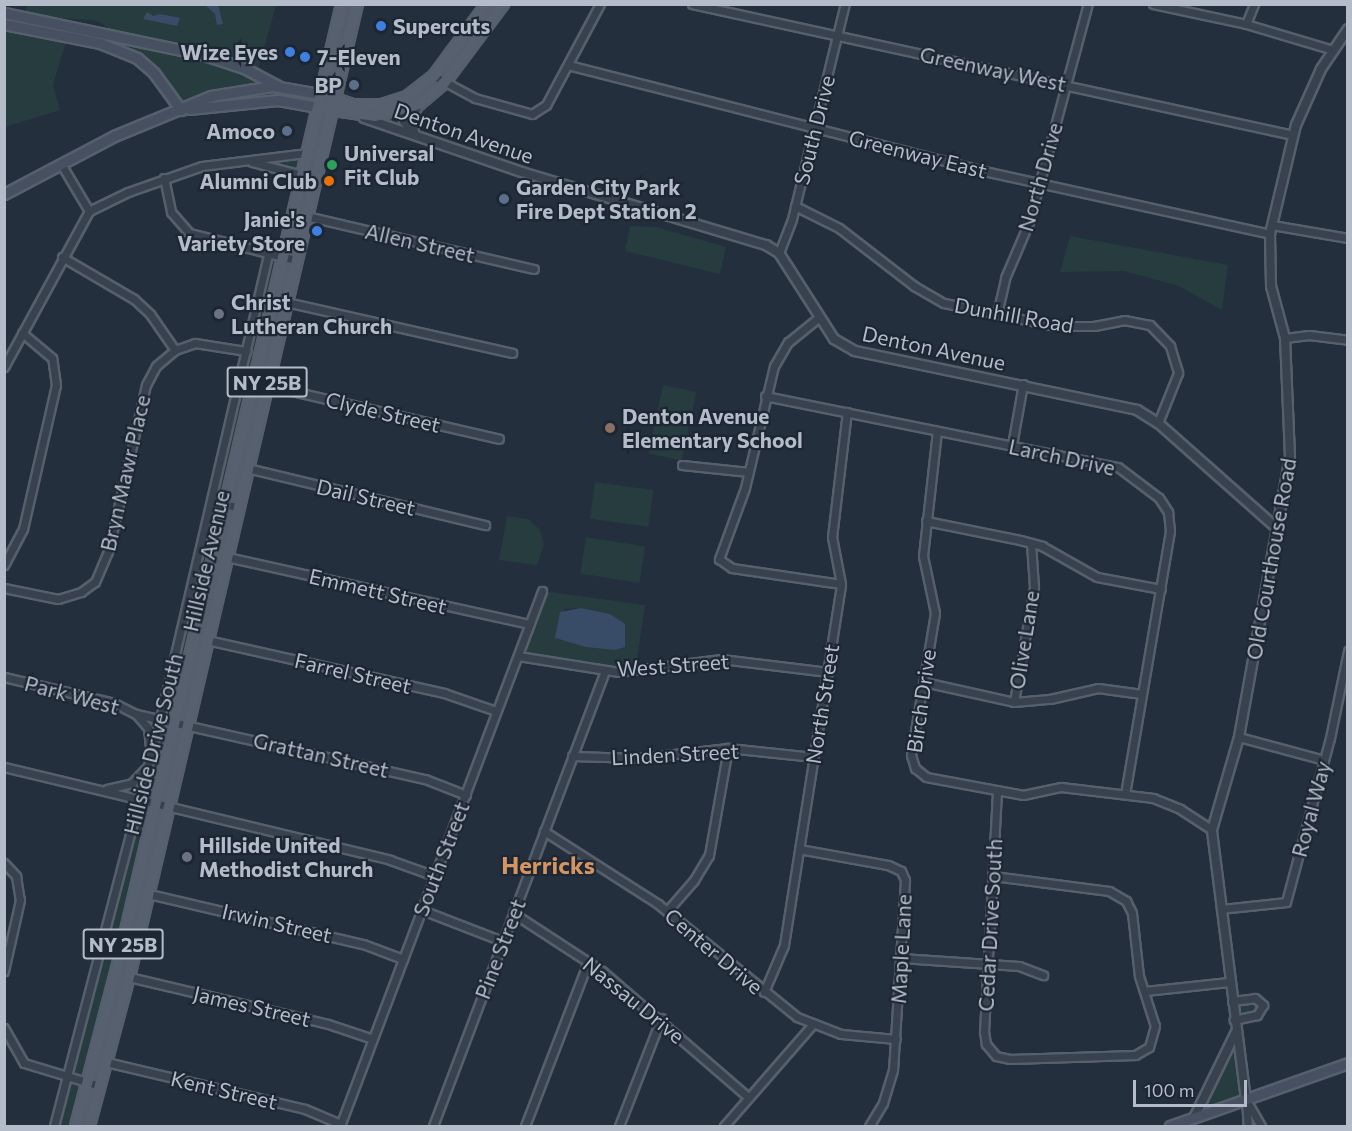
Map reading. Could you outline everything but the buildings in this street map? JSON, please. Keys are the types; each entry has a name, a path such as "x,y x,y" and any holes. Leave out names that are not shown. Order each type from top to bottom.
{"main road":[{"name":"Hillside Avenue","path":"76,1126 156,805 342,4"},
{"name":"Hillside Avenue","path":"89,1126 129,977 357,4"},
{"path":"4,13 201,54 244,68 278,86 320,94 333,105 355,115 402,105 434,76 488,4"},
{"path":"181,110 278,100 317,107 419,104 444,83 503,4"},
{"path":"4,24 87,40 128,53 154,73 181,110"},
{"path":"4,194 114,136 211,96 278,86"},
{"path":"1170,1126 1347,1063"}],"street":[{"path":"434,76 475,98 532,114 546,105 600,4"},
{"name":"Greenway West","path":"692,4 1293,135"},
{"name":"South Drive","path":"779,254 795,207 845,4"},
{"name":"North Drive","path":"997,314 1005,278 1026,231 1088,4"},
{"path":"1153,4 1245,24 1332,50"},
{"path":"1245,24 1254,4"},
{"name":"Old Courthouse Road","path":"1246,1100 1229,982 1212,830 1239,737 1290,457 1285,338 1271,286 1271,230 1293,135 1309,93 1332,50 1347,30"},
{"name":"Greenway East","path":"568,64 1039,183 1271,230 1347,238"},
{"path":"415,134 411,119 419,104"},
{"path":"402,105 406,125 415,134"},
{"name":"Denton Avenue","path":"355,115 522,172 754,240 779,254 818,318 834,339 855,351 1125,406 1158,423 1278,529"},
{"path":"4,367 89,211 164,178 202,166 307,153"},
{"path":"247,161 302,175"},
{"path":"61,164 89,211"},
{"path":"164,178 171,212 189,233 296,260"},
{"name":"Dunhill Road","path":"795,207 839,228 931,297 997,314 1074,328 1124,320 1150,325 1170,346 1178,373 1158,423"},
{"name":"Allen Street","path":"306,216 534,269"},
{"name":"Hillside Drive South","path":"54,1126 160,719 268,254"},
{"path":"62,257 134,299 150,314 175,350 203,343 246,351"},
{"path":"286,302 512,353"},
{"path":"818,318 783,350 765,396 749,472 720,550 721,563 732,568 841,584"},
{"path":"4,565 23,529 56,385 52,358 22,333"},
{"path":"1285,338 1309,335 1347,340"},
{"name":"Bryn Mawr Place","path":"4,588 58,599 81,592 94,582 108,552 146,386 156,366 175,350"},
{"path":"1012,445 1023,384"},
{"name":"Clyde Street","path":"266,385 499,439"},
{"name":"Larch Drive","path":"765,396 1118,467 1159,498 1168,512 1170,531 1125,793"},
{"name":"North Street","path":"764,992 784,945 841,584 832,537 847,412"},
{"name":"Birch Drive","path":"937,431 923,568 935,613 911,755 915,768 926,777 1023,795 1061,787 1125,793 1168,804 1212,830"},
{"path":"682,465 749,472"},
{"name":"Dail Street","path":"247,468 484,525"},
{"path":"211,501 238,507"},
{"path":"927,521 1031,543 1097,577 1161,589"},
{"name":"Olive Lane","path":"1014,702 1034,587 1031,543"},
{"name":"Emmett Street","path":"226,557 530,624"},
{"name":"South Street","path":"340,1125 542,591"},
{"name":"Farrel Street","path":"207,640 444,693 496,711"},
{"name":"Royal Way","path":"1221,909 1286,902 1324,760 1347,651"},
{"name":"West Street","path":"518,656 605,670 635,672 721,659 828,672"},
{"name":"Pine Street","path":"433,1126 605,670"},
{"name":"Park West","path":"4,677 114,703 136,714 175,722"},
{"path":"924,682 1014,702 1050,699 1098,688 1142,694"},
{"path":"100,789 132,783 143,774 150,758 148,728 136,714"},
{"name":"Grattan Street","path":"175,722 425,779 466,795"},
{"path":"1239,737 1324,760"},
{"path":"667,911 694,880 708,855 728,748"},
{"name":"Linden Street","path":"572,756 638,758 728,748 814,758"},
{"path":"4,767 100,789 168,809 390,860 435,876"},
{"name":"Cedar Drive South","path":"997,790 984,1032 986,1044 996,1056 1010,1059 1134,1055 1149,1047 1155,1037 1145,991"},
{"name":"Center Drive","path":"544,831 667,911 764,992 812,1025 841,1034 896,1039"},
{"name":"Maple Lane","path":"799,849 888,865 900,871 905,880 896,1039 889,1085 869,1126"},
{"path":"4,863 15,876 20,900 4,971"},
{"path":"993,876 1109,891 1126,901 1132,913 1139,976 1145,991 1229,982"},
{"name":"Irwin Street","path":"148,894 363,944 403,958"},
{"path":"422,910 502,941"},
{"name":"Nassau Drive","path":"513,913 588,962 661,1018 748,1096"},
{"path":"901,958 1019,966 1043,975"},
{"path":"525,1126 588,962"},
{"name":"James Street","path":"129,977 328,1024 373,1039"},
{"path":"1232,1001 1256,998 1263,1005 1259,1014 1234,1020"},
{"path":"619,1126 661,1018"},
{"path":"724,1126 812,1025"},
{"path":"4,1028 24,1063 67,1078 100,1086"},
{"path":"1194,1118 1236,1032"},
{"name":"Kent Street","path":"106,1062 304,1109 340,1125"},
{"path":"1246,1100 1248,1126"},
{"path":"1246,1100 1261,1126"}],"green space":[{"path":"27,4 276,5 257,74 318,101 278,100 181,110 139,54 103,24 92,20 25,16"},
{"path":"5,29 66,42 53,85 60,110 5,127"},
{"path":"307,153 302,175 247,161"},
{"path":"630,226 656,227 726,247 720,274 625,251"},
{"path":"1070,236 1228,265 1222,310 1179,286 1124,271 1060,272"},
{"path":"268,254 282,256 76,1126 54,1126 160,719"},
{"path":"663,385 696,392 682,461 648,453"},
{"path":"595,482 653,490 648,527 590,519"},
{"path":"507,516 528,519 540,530 544,545 537,565 499,560"},
{"path":"586,537 645,546 639,583 580,574"},
{"path":"542,591 645,605 635,672 518,656","holes":["581,608 610,614 625,625 625,647 616,650 559,640 565,609"]},
{"path":"1255,998 1262,1011 1234,1020 1232,1001"},
{"path":"1236,1032 1246,1099 1261,1126 1248,1126 1246,1100 1194,1118"}],"water":[{"path":"205,5 218,5 223,24 217,25 215,14"},
{"path":"147,12 153,16 160,14 180,18 177,26 143,19"},
{"path":"581,608 610,614 625,624 625,647 616,650 586,647 555,638 560,612"}],"place":[{"name":"Supercuts","path":"381,26"},
{"name":"Wize Eyes","path":"290,52"},
{"name":"7-Eleven","path":"305,57"},
{"name":"BP","path":"354,85"},
{"name":"Amoco","path":"287,131"},
{"name":"Universal Fit Club","path":"332,165"},
{"name":"Alumni Club","path":"329,181"},
{"name":"Garden City Park Fire Dept Station 2","path":"504,199"},
{"name":"Janie's Variety Store","path":"317,231"},
{"name":"Christ Lutheran Church","path":"219,314"},
{"name":"Denton Avenue Elementary School","path":"610,428"},
{"name":"Hillside United Methodist Church","path":"187,857"}],"district":[{"name":"Herricks","path":"548,865"}]}
